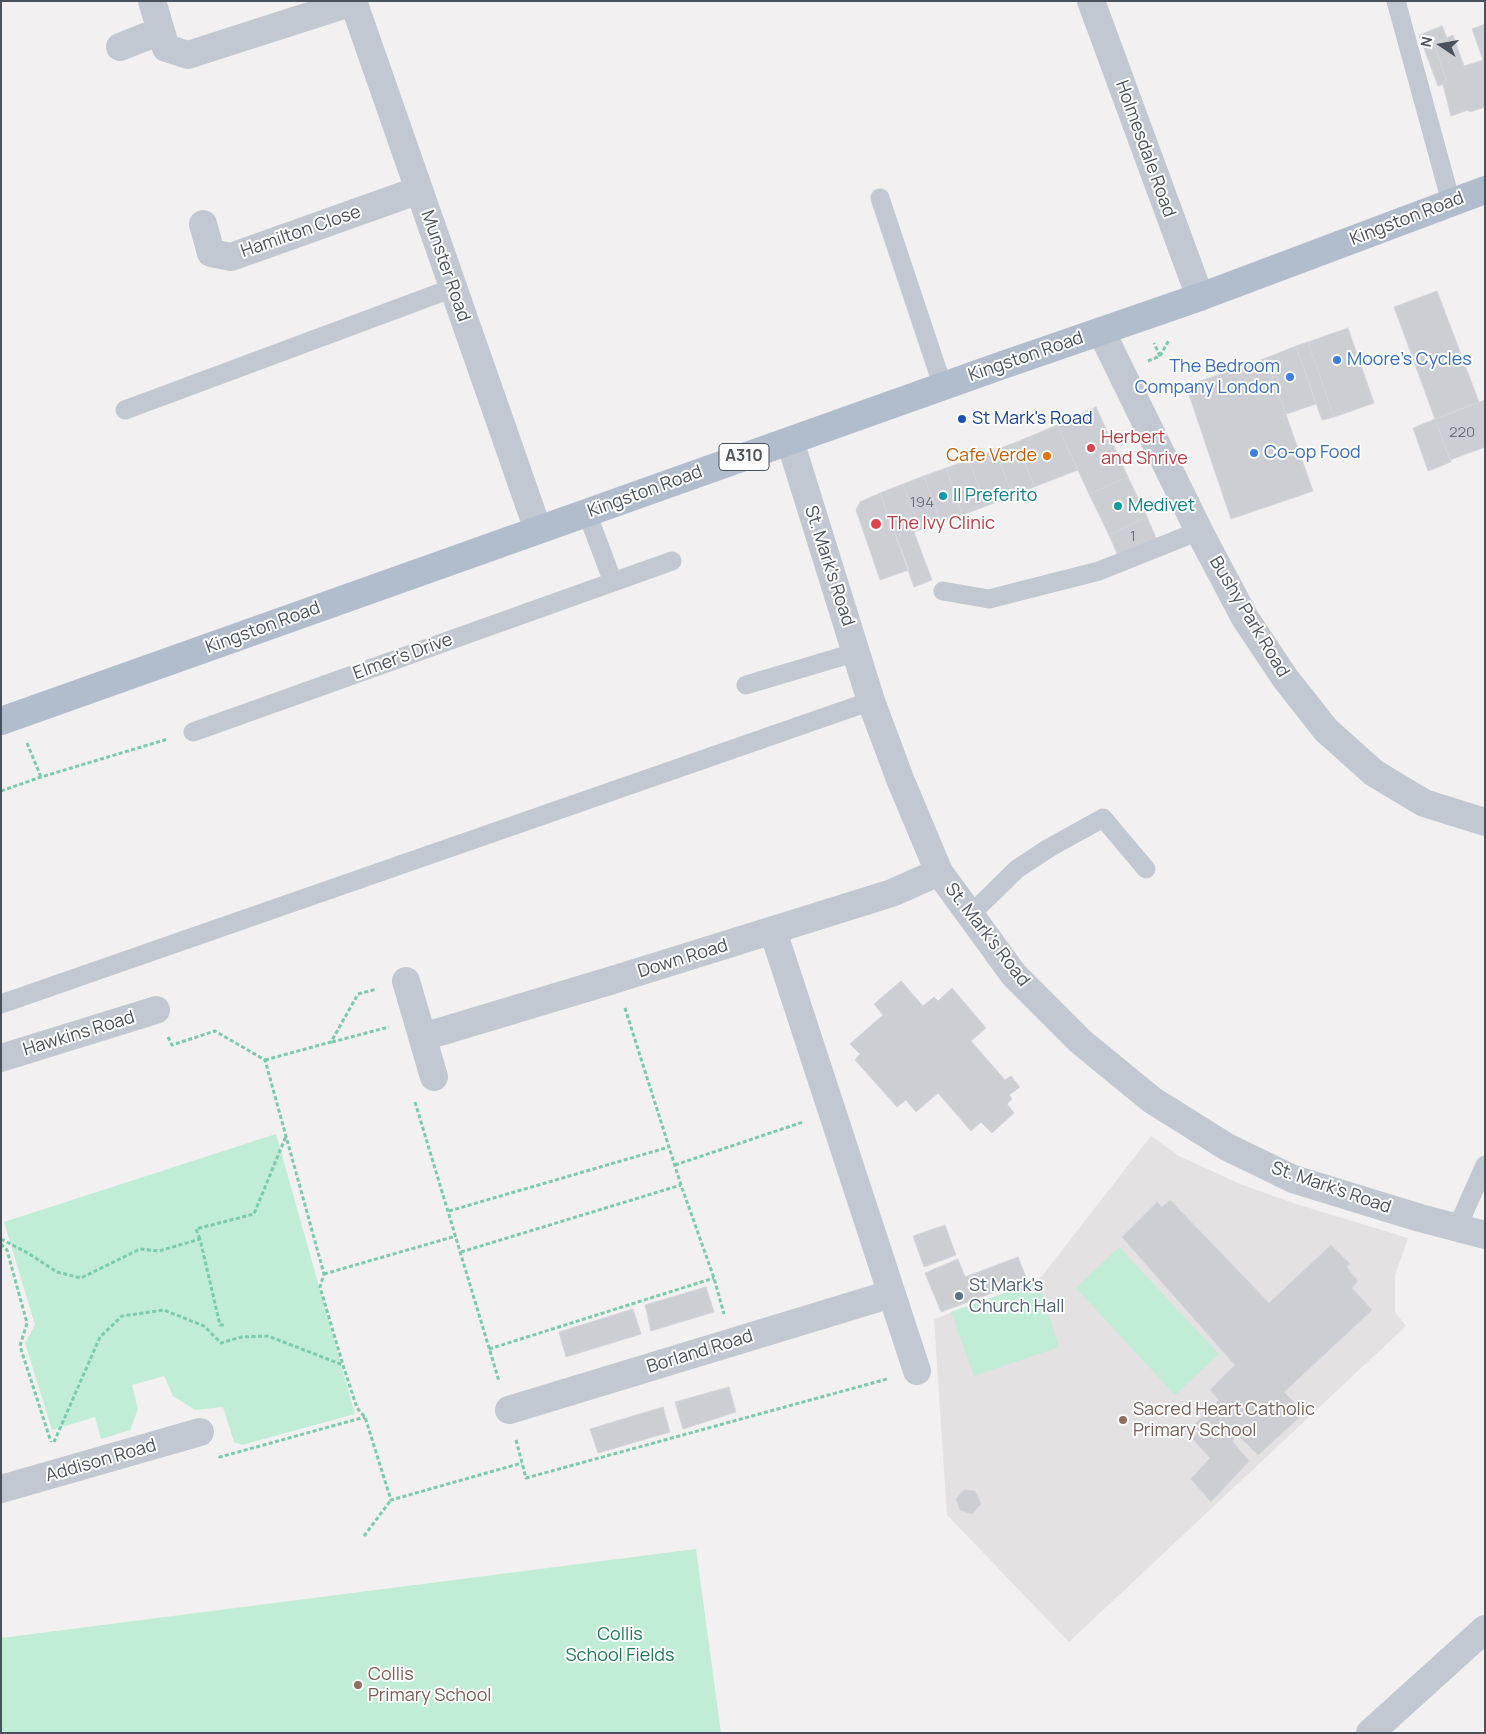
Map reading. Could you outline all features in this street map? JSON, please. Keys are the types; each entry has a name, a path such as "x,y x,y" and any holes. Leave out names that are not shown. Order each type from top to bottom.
{"main road":[{"name":"Kingston Road","path":"8,719 1200,297 1485,190"}],"street":[{"path":"152,1 166,48 188,55 353,2"},
{"name":"Holmesdale Road","path":"1091,1 1200,297"},
{"name":"Munster Road","path":"353,2 538,530"},
{"path":"120,47 160,31"},
{"name":"Hamilton Close","path":"203,224 211,253 231,257 419,190"},
{"name":"Bushy Park Road","path":"1102,331 1199,531 1245,618 1285,678 1326,730 1374,773 1424,803 1485,822"},
{"name":"St. Mark's Road","path":"790,441 871,700 900,779 939,872 1014,975 1080,1040 1152,1100 1227,1147 1293,1179 1420,1218 1485,1235"},
{"name":"Down Road","path":"423,1037 892,893 939,872"},
{"path":"773,931 916,1371"},
{"path":"406,981 434,1077"},
{"name":"Hawkins Road","path":"1,1058 156,1010"},
{"name":"Borland Road","path":"509,1410 891,1294"},
{"name":"Addison Road","path":"1,1489 200,1432"},
{"path":"1370,1733 1485,1629"}],"lane":[{"path":"1396,1 1451,202"},
{"path":"880,198 943,387"},
{"path":"125,410 453,288"},
{"path":"587,513 613,582"},
{"path":"943,591 989,599 1099,571 1199,531"},
{"name":"Elmer's Drive","path":"192,732 672,561"},
{"path":"746,685 856,652"},
{"path":"1,1004 871,700"},
{"path":"970,915 1017,869 1103,818 1146,869"},
{"path":"1456,1228 1485,1165"}],"path":[{"path":"8,719 42,777"},
{"path":"1,791 192,732"},
{"path":"616,979 681,1185 714,1278 733,1342"},
{"path":"331,1042 358,994 406,981"},
{"path":"156,1010 172,1045 215,1031 265,1060 324,1274 320,1287 342,1365 357,1408 365,1417 391,1500"},
{"path":"265,1060 390,1027"},
{"path":"434,1077 409,1085 509,1410 526,1478 916,1371"},
{"path":"675,1165 832,1112"},
{"path":"224,1325 220,1325 196,1229 254,1214 286,1136"},
{"path":"449,1211 669,1147"},
{"path":"461,1252 681,1185"},
{"path":"324,1274 456,1236"},
{"path":"1,1239 28,1253 57,1272 81,1278 140,1249 159,1251 200,1239"},
{"path":"1,1244 7,1250 27,1322 20,1346 52,1447 100,1337 122,1316 164,1310 204,1326 221,1343 242,1338 268,1336 342,1365"},
{"path":"489,1349 714,1278"},
{"path":"200,1432 220,1457 365,1417"},
{"path":"364,1536 391,1500 522,1462"}],"shaded area":[{"name":"Sacred Heart Catholic Primary School","path":"1151,1136 1179,1156 1240,1184 1296,1204 1408,1238 1395,1275 1395,1312 1406,1326 1069,1642 947,1515 934,1319 1038,1281"}],"green space":[{"path":"276,1134 355,1414 242,1445 234,1442 223,1407 195,1410 173,1396 164,1376 132,1385 138,1409 130,1430 101,1439 95,1417 52,1430 25,1343 35,1325 4,1222"},
{"path":"1119,1247 1219,1354 1175,1395 1076,1288"},
{"path":"1038,1281 1059,1347 974,1376 951,1312"},
{"name":"Collis School Fields","path":"696,1549 721,1733 1,1733 1,1638"}],"building":[{"path":"1485,24 1485,107 1451,116 1443,85 1447,83 1434,44 1453,35 1464,66 1483,60 1472,29"},
{"path":"1442,26 1447,38 1434,44 1447,83 1438,86 1419,35"},
{"path":"1437,291 1479,402 1435,419 1394,307"},
{"name":"Moore’s Cycles","path":"1348,328 1374,403 1334,417 1308,342"},
{"path":"1308,342 1334,417 1322,420 1296,346"},
{"name":"The Bedroom Company London","path":"1296,346 1316,404 1286,414 1266,358"},
{"name":"Co-op Food","path":"1266,358 1313,491 1231,519 1186,386"},
{"path":"1485,400 1485,447 1450,460 1435,419"},
{"name":"Herbert and Shrive","path":"1096,407 1128,477 1089,494 1057,425"},
{"path":"1435,419 1451,462 1428,471 1413,428"},
{"name":"Cafe Verde","path":"1057,425 1078,470 1034,487 1017,442"},
{"path":"1017,442 1034,487 1013,496 995,450"},
{"path":"995,450 1013,496 986,506 969,460"},
{"path":"969,460 986,506 962,515 946,468"},
{"name":"Il Preferito","path":"946,468 962,515 941,522 924,476"},
{"path":"924,476 941,522 920,530 903,484"},
{"name":"Medivet","path":"1128,477 1147,517 1109,535 1089,494"},
{"path":"903,484 920,530 914,532 932,580 914,587 880,493"},
{"name":"The Ivy Clinic","path":"880,493 909,570 880,580 856,510 860,502"},
{"path":"1147,517 1157,540 1119,558 1109,535"},
{"path":"901,981 923,1006 934,997 938,1001 952,988 986,1028 971,1041 1005,1080 1011,1076 1020,1087 1009,1095 1012,1099 1007,1104 1014,1113 992,1133 981,1122 971,1131 938,1093 916,1112 906,1100 897,1107 855,1060 860,1054 850,1044 883,1015 874,1004"},
{"path":"1170,1200 1269,1303 1331,1245 1350,1264 1346,1267 1358,1281 1352,1288 1372,1310 1284,1392 1304,1413 1258,1455 1238,1435 1232,1441 1249,1461 1211,1502 1191,1479 1210,1458 1192,1438 1199,1431 1194,1425 1219,1400 1210,1390 1235,1365 1122,1237 1157,1202 1162,1207"},
{"path":"945,1225 956,1255 924,1267 913,1236"},
{"name":"St Mark's Church Hall","path":"1018,1257 1027,1280 941,1312 925,1273 958,1259 965,1277"},
{"path":"706,1287 714,1312 651,1331 645,1305"},
{"path":"633,1309 641,1334 566,1357 559,1332"},
{"path":"729,1387 736,1412 683,1429 675,1402"},
{"path":"663,1407 670,1432 598,1453 590,1429"},
{"path":"964,1490 975,1491 981,1504 972,1514 960,1510 956,1499"}],"place":[{"name":"Moore’s Cycles","path":"1337,360"},
{"name":"The Bedroom Company London","path":"1290,377"},
{"name":"St Mark's Road","path":"962,419"},
{"name":"Herbert and Shrive","path":"1091,448"},
{"name":"Co-op Food","path":"1254,453"},
{"name":"Cafe Verde","path":"1047,456"},
{"name":"Il Preferito","path":"943,496"},
{"name":"Medivet","path":"1118,506"},
{"name":"The Ivy Clinic","path":"876,524"},
{"name":"St Mark's Church Hall","path":"959,1296"},
{"name":"Sacred Heart Catholic Primary School","path":"1123,1420"},
{"name":"Collis Primary School","path":"358,1685"}]}
